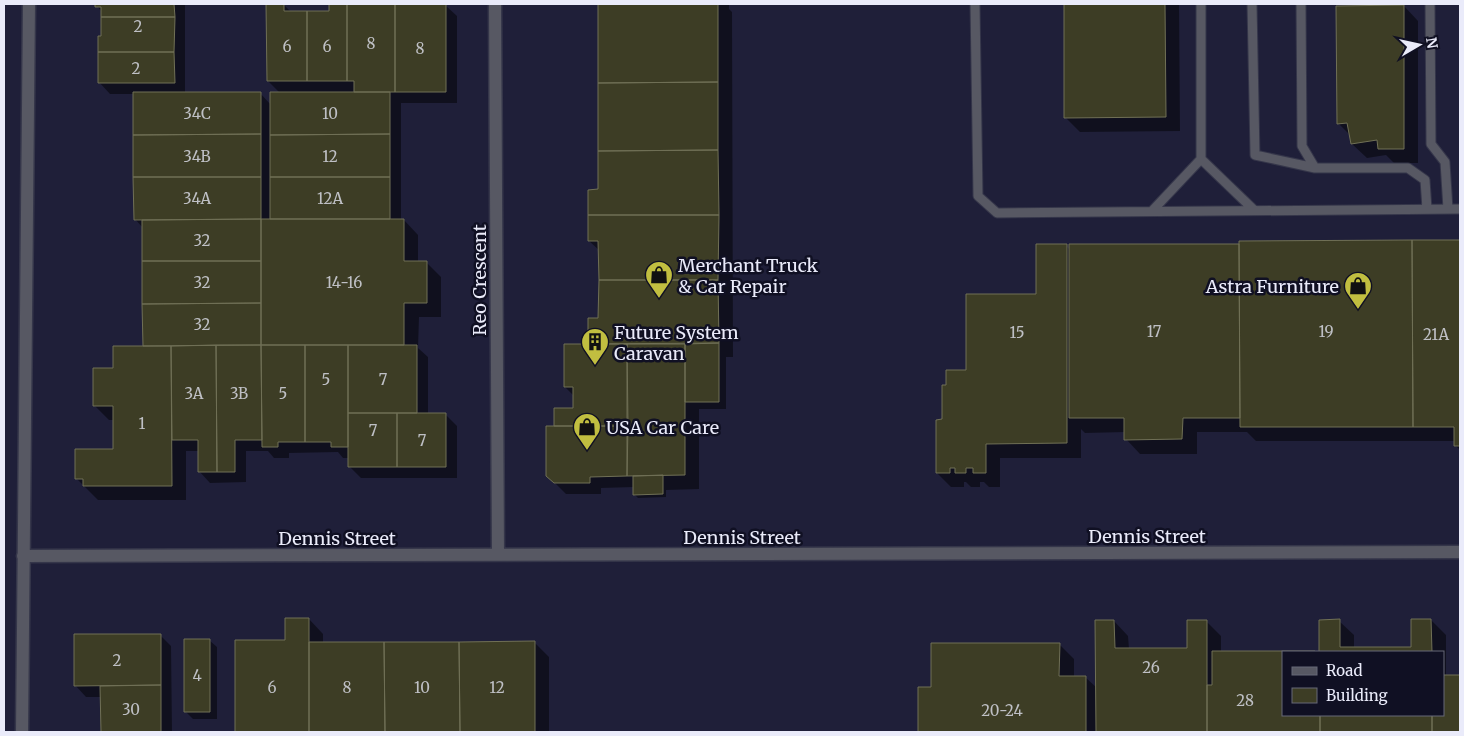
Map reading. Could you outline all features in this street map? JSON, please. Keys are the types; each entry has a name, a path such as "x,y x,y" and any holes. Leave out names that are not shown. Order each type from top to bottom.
{"street":[{"path":"22,732 28,4"},
{"name":"Reo Crescent","path":"495,4 498,556"},
{"name":"Dennis Street","path":"23,556 1460,552"}],"lane":[{"path":"975,4 978,196 997,213 1460,209"},
{"path":"1152,211 1201,158 1201,4"},
{"path":"1252,4 1256,155 1315,168 1408,168 1424,180 1427,209"},
{"path":"1301,4 1302,146 1315,168"},
{"path":"1430,4 1431,144 1445,162 1448,209"},
{"path":"1201,158 1254,210"}],"shaded area":[{"path":"4,4 1460,4 1460,732 4,732"}],"building":[{"path":"95,4 174,4 175,17 101,17 101,7 95,7"},
{"path":"266,4 284,4 284,11 307,11 307,81 267,81"},
{"path":"329,4 347,4 347,81 307,81 307,11 329,11"},
{"path":"347,4 395,4 395,92 354,92 354,81 347,81"},
{"path":"395,4 446,4 446,92 395,92"},
{"path":"598,4 718,4 718,82 598,83"},
{"path":"1064,4 1165,4 1166,117 1064,118"},
{"path":"1404,5 1404,149 1378,149 1377,140 1351,144 1347,123 1337,124 1336,6"},
{"path":"101,17 175,17 174,52 98,52 98,36 101,36"},
{"path":"98,52 174,52 175,83 98,83"},
{"path":"718,82 718,150 598,151 598,83"},
{"path":"133,92 261,92 261,134 133,135"},
{"path":"270,92 390,92 390,134 270,135"},
{"path":"261,134 261,177 133,177 133,135"},
{"path":"390,134 390,177 270,177 270,135"},
{"path":"718,150 719,215 588,215 588,190 598,189 598,151"},
{"path":"133,177 261,177 261,219 134,220"},
{"path":"270,177 390,177 390,219 270,219"},
{"path":"588,215 719,215 718,280 599,280 598,241 588,241"},
{"path":"261,219 404,219 404,261 427,261 427,303 404,303 404,345 261,345"},
{"path":"261,219 261,261 142,261 142,220"},
{"path":"1412,240 1460,240 1460,446 1454,446 1454,427 1413,427"},
{"path":"1412,240 1413,427 1240,427 1239,241"},
{"path":"1036,244 1067,244 1067,443 986,444 986,473 973,473 973,468 966,468 966,473 955,473 955,468 950,468 950,473 936,473 936,420 942,419 942,385 946,385 946,370 966,370 966,294 1036,294"},
{"path":"1069,244 1239,244 1240,418 1183,418 1182,439 1124,440 1124,418 1069,418"},
{"path":"142,261 261,261 261,303 142,304"},
{"name":"Merchant Truck & Car Repair","path":"599,280 718,280 719,343 588,344 588,318 598,318"},
{"path":"261,303 261,345 143,346 142,304"},
{"path":"719,343 719,402 685,402 685,344"},
{"name":"Future System Caravan","path":"564,344 627,344 628,426 554,426 554,408 573,408 573,387 564,387"},
{"path":"627,344 685,344 685,475 627,476"},
{"path":"216,345 261,345 262,440 235,440 235,472 217,472"},
{"path":"216,345 217,472 198,472 198,440 172,440 171,346"},
{"path":"261,345 305,345 305,442 278,442 278,447 262,447"},
{"path":"305,345 348,345 348,447 331,447 331,442 305,442"},
{"path":"348,345 417,345 417,413 348,413"},
{"path":"113,346 171,346 172,486 83,486 83,479 75,479 75,449 113,449 113,406 93,406 93,368 113,368"},
{"path":"348,413 397,413 397,467 348,467"},
{"path":"397,413 446,413 446,467 397,467"},
{"name":"USA Car Care","path":"546,426 628,426 627,476 590,477 590,483 554,483 546,476"},
{"path":"663,475 663,494 633,495 633,476"},
{"path":"285,618 309,618 309,732 235,732 235,640 285,640"},
{"path":"1340,619 1340,647 1411,647 1411,619 1431,619 1432,651 1319,651 1319,620"},
{"path":"1095,620 1114,620 1115,648 1187,648 1187,620 1207,620 1207,732 1096,732"},
{"path":"74,634 161,634 161,685 74,686"},
{"path":"184,639 210,639 210,712 184,712"},
{"path":"535,641 535,732 460,732 459,642"},
{"path":"309,642 384,642 385,732 309,732"},
{"path":"384,642 459,642 460,732 385,732"},
{"path":"931,643 1060,643 1059,676 1086,676 1086,732 918,732 918,687 931,687"},
{"path":"1212,651 1282,651 1282,716 1320,716 1320,732 1207,732 1207,685 1212,685"},
{"path":"1444,675 1460,675 1460,732 1432,732 1432,716 1444,716"},
{"path":"161,685 161,732 101,732 100,686"},
{"path":"1320,716 1432,716 1432,732 1320,732"}],"place":[{"name":"Merchant Truck & Car Repair","path":"659,299"},
{"name":"Astra Furniture","path":"1358,310"},
{"name":"Future System Caravan","path":"595,366"},
{"name":"USA Car Care","path":"587,451"}]}
